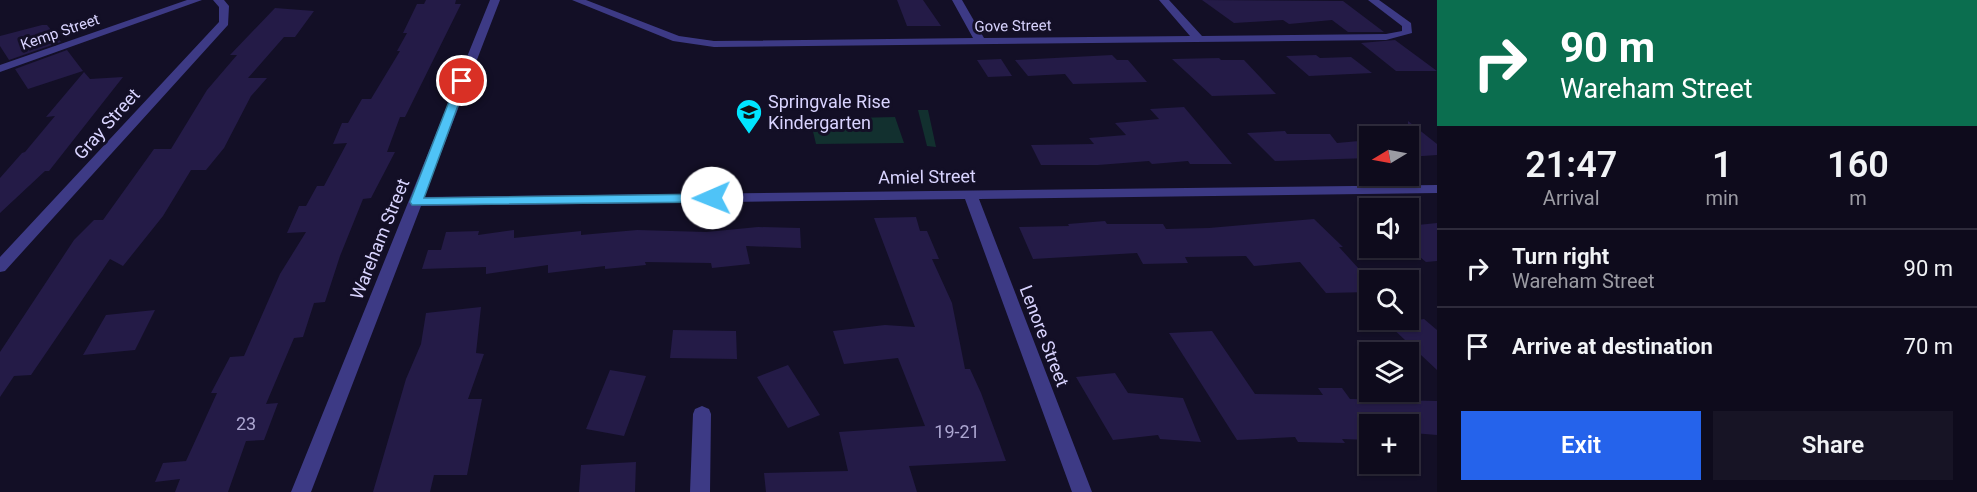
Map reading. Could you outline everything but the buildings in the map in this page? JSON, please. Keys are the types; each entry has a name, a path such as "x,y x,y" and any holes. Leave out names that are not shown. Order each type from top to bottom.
{"street":[{"name":"Kemp Street","path":"0,69 197,0"},
{"name":"Gray Street","path":"0,267 224,23 224,6 218,0"},
{"name":"Wareham Street","path":"300,492 495,0"},
{"name":"Gove Street","path":"577,0 667,36 714,44 1386,37 1407,33 1407,25 1373,0"},
{"path":"957,0 980,41"},
{"path":"1164,0 1198,39"},
{"name":"Amiel Street","path":"416,202 1437,189"},
{"name":"Lenore Street","path":"970,195 1082,492"},
{"path":"700,492 702,414"}],"green space":[{"path":"918,110 928,110 936,147 927,146"},
{"path":"895,117 904,143 816,144 810,119"}],"place":[{"name":"Springvale Rise Kindergarten","path":"749,135"}],"route":[{"path":"462,81 416,202 712,198"}]}
